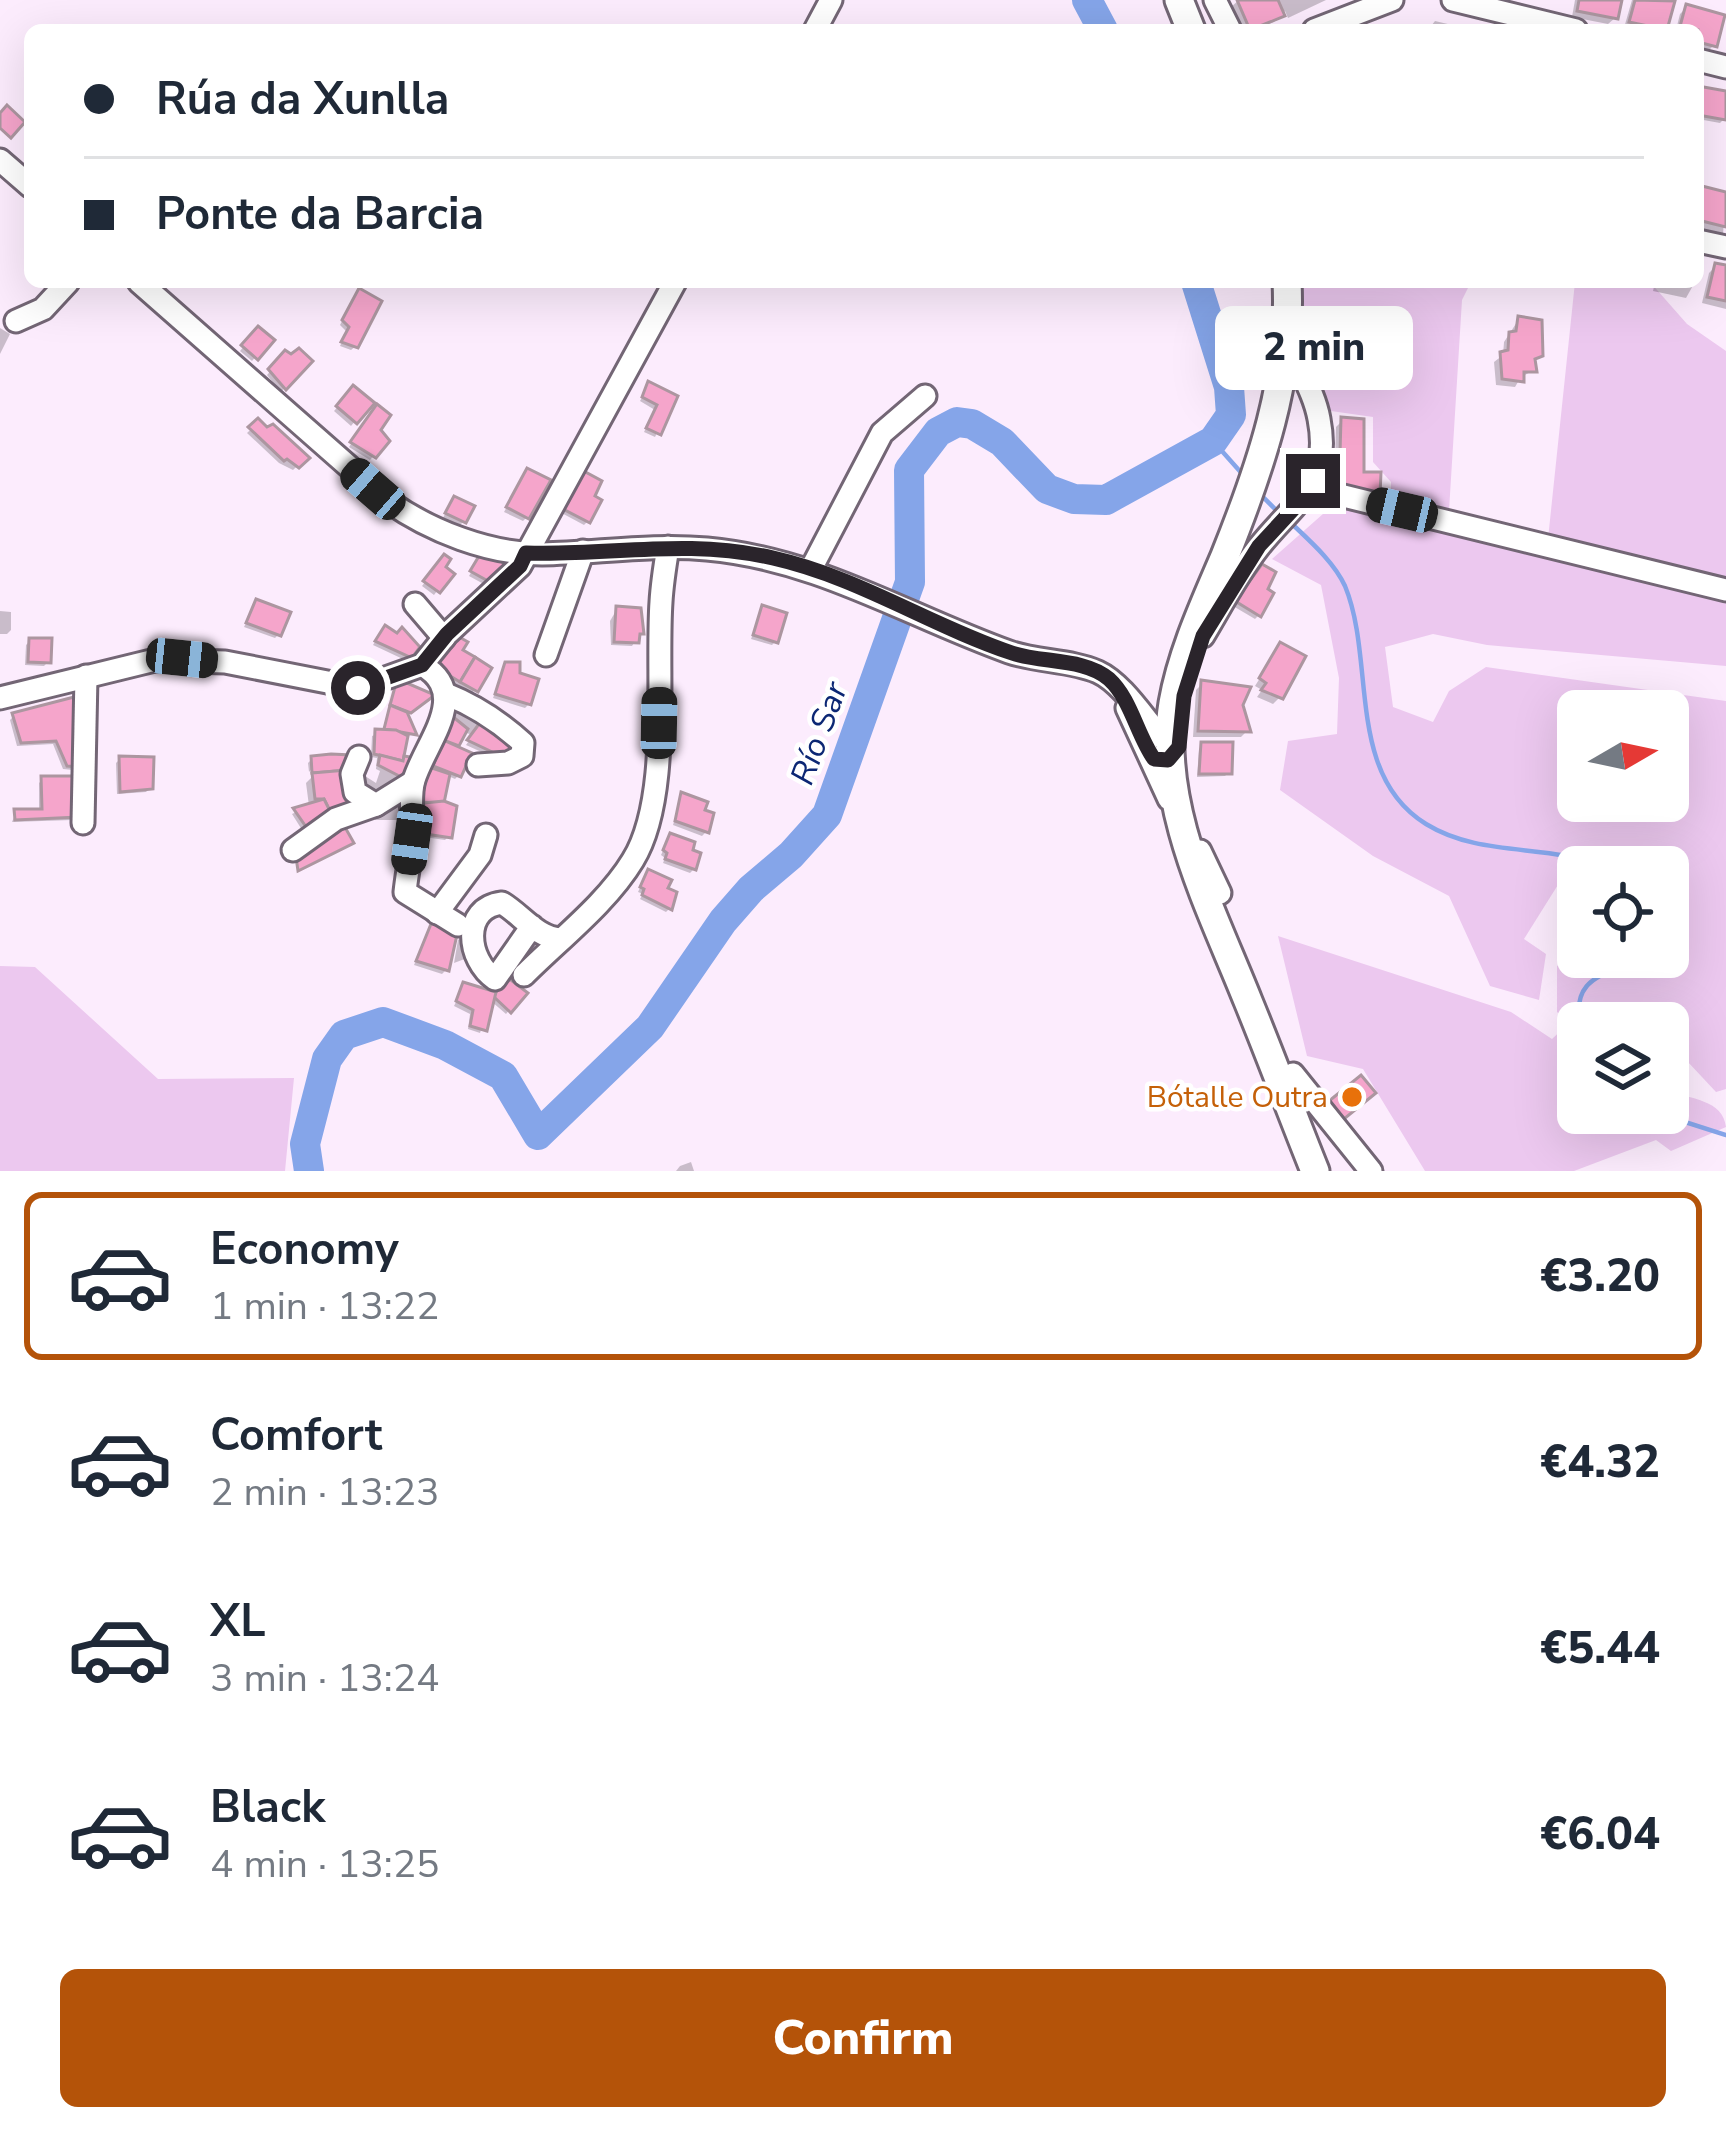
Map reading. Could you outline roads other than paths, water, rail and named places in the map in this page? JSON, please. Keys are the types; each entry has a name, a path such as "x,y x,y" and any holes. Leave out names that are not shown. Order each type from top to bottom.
{"main road":[{"path":"1279,288 1286,334 1265,442 1161,749 1203,886 1315,1171"},
{"path":"1230,544 1189,663 1188,766 1198,828 1220,893 1331,1171"}],"street":[{"path":"1330,24 1392,0"},
{"path":"1454,0 1553,24"},
{"path":"0,160 24,181"},
{"path":"16,321 43,308 62,288"},
{"path":"146,288 403,512 472,542 526,553 668,547 755,555 812,569 1012,653 1105,676 1137,707 1161,749 1220,893"},
{"path":"0,698 155,660 182,658 358,688 422,665 520,566 672,288"},
{"path":"1137,707 1158,707 1261,544 1305,496 1320,448 1319,419 1286,334"},
{"path":"812,569 882,433 925,396"},
{"path":"1305,496 1726,590"},
{"path":"524,975 621,878 640,848 647,827 659,723 661,600 668,547"},
{"path":"546,655 583,551"},
{"path":"415,604 444,638"},
{"path":"422,665 432,670 446,694 446,704 413,782 412,839 404,892 458,925"},
{"path":"83,824 86,676"},
{"path":"1119,691 1161,749"},
{"path":"446,694 493,716 523,743 522,756 515,761 478,765"},
{"path":"359,757 352,774 355,792 376,805"},
{"path":"293,850 336,819 376,805 413,782"},
{"path":"437,913 480,855 486,835"},
{"path":"532,926 551,939 561,939"},
{"path":"1293,1074 1371,1171"}],"waterway":[{"name":"Río Sar","path":"1087,0 1100,24"},
{"name":"Río Sar","path":"309,1171 305,1144 327,1059 344,1035 383,1022 445,1045 503,1076 538,1135 650,1027 723,921 827,815 910,582 909,470 938,432 957,422 972,424 1002,442 1047,489 1074,499 1106,500 1213,441 1231,415 1229,387 1198,288"},
{"path":"1213,441 1245,477"},
{"path":"1260,494 1278,512"},
{"path":"1291,523 1328,560 1345,586 1354,616 1373,746 1401,802 1447,835 1557,854"},
{"path":"1580,1002 1586,987 1597,978"},
{"path":"1689,1123 1726,1135"}],"place":[{"name":"Bótalle Outra","path":"1352,1097"}]}
